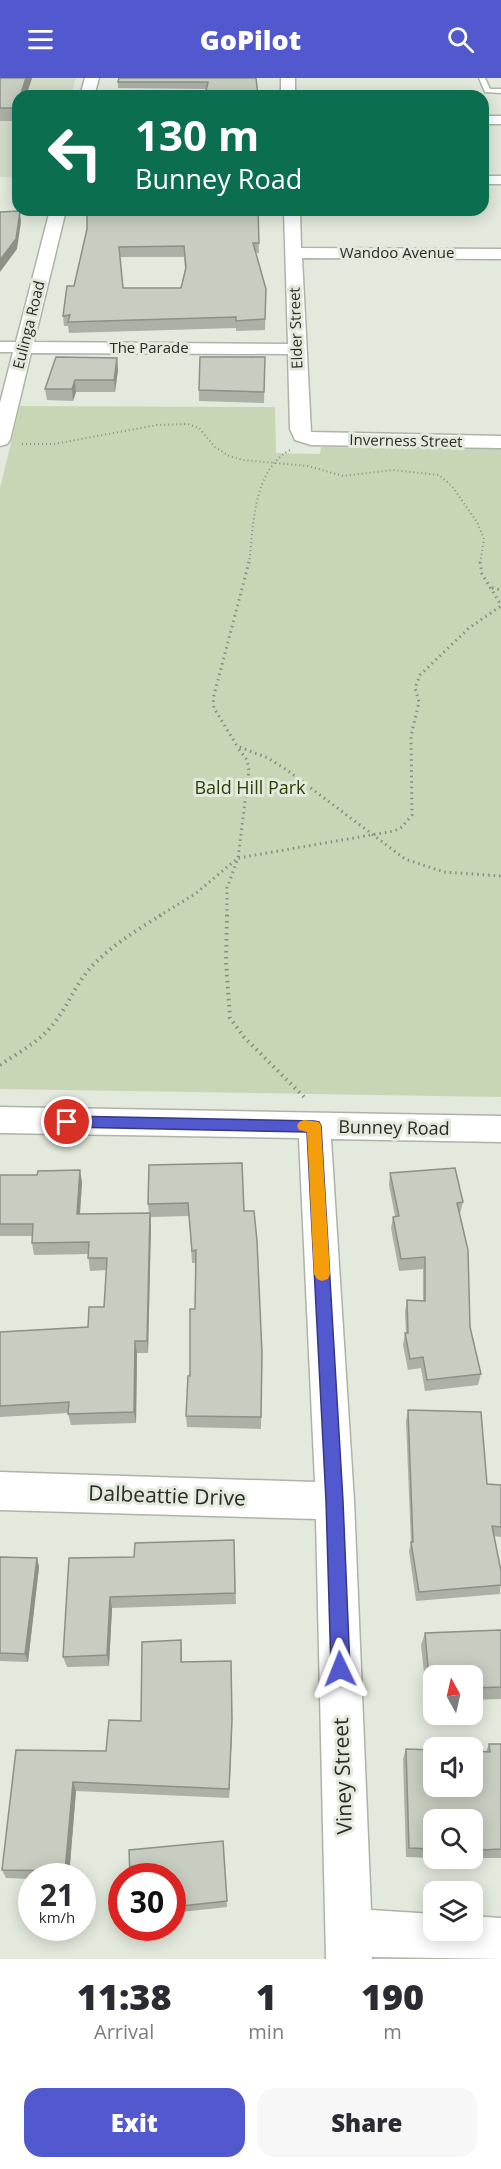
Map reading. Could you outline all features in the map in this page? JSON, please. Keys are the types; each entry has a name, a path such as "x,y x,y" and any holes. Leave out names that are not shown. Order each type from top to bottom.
{"street":[{"name":"Eulinga Road","path":"0,440 56,216"},
{"name":"Elder Street","path":"292,216 300,429 302,436 311,440"},
{"name":"Wandoo Avenue","path":"293,253 501,254"},
{"name":"The Parade","path":"0,347 297,349"},
{"name":"Inverness Street","path":"311,440 501,442"},
{"name":"Bunney Road","path":"0,1120 315,1113 501,1129"},
{"name":"Viney Street","path":"315,1113 335,1501 349,1945"},
{"name":"Dalbeattie Drive","path":"0,1491 335,1501"},
{"path":"349,1945 501,1941"}],"path":[{"path":"0,1065 42,1037 56,1021 65,1003 92,966 121,939 195,894 238,858 372,836 394,831 402,826 412,815 411,736 419,702 415,688 420,675 469,628 501,606 479,571 478,559 484,539 481,530 452,486 439,475 393,470 344,476 308,466 243,460 229,456 215,447 199,428 188,424 157,425 54,444 22,444"},
{"path":"283,452 260,486 248,569 213,699 214,708 248,760 249,770 238,858 227,888 226,962 230,1018 244,1037 315,1113"},
{"path":"491,588 501,590"},
{"path":"237,746 268,758 287,770 405,860 444,872 501,876"}],"shaded area":[{"path":"0,78 76,78 73,90 12,90 12,177 0,177"}],"green space":[{"name":"Bald Hill Park","path":"20,406 275,407 276,453 320,454 321,447 501,449 501,1097 0,1089 0,488"}],"building":[{"path":"0,78 26,78 22,90 12,90 12,108 0,108"},
{"path":"119,78 256,78 257,90 206,90 208,82 118,82"},
{"path":"12,211 12,216 19,216 16,239 0,260 0,212"},
{"path":"87,216 258,216 259,243 253,243 266,289 265,319 236,321 236,317 68,322 70,315 63,316 67,286 74,286 87,229","holes":["184,246 186,268 181,288 123,288 119,247"]},
{"path":"56,357 117,358 114,380 75,380 72,389 45,389"},
{"path":"200,357 265,357 264,392 199,390"},
{"path":"242,1163 244,1211 254,1211 257,1241 262,1353 261,1417 186,1416 188,1376 190,1376 190,1309 195,1309 196,1250 192,1251 188,1203 148,1204 149,1165"},
{"path":"455,1168 463,1202 457,1203 468,1250 470,1327 481,1374 427,1380 423,1357 410,1359 405,1333 408,1333 407,1300 425,1301 425,1257 401,1259 393,1217 399,1216 390,1173"},
{"path":"80,1170 77,1214 150,1213 147,1341 135,1341 134,1412 68,1414 69,1402 0,1406 0,1332 88,1327 89,1307 104,1307 107,1258 88,1258 89,1242 32,1243 33,1224 0,1224 0,1175 37,1175 38,1171"},
{"path":"408,1410 481,1412 487,1484 501,1485 501,1527 492,1526 501,1571 501,1585 419,1592 411,1542 413,1542"},
{"path":"234,1540 235,1593 110,1597 107,1655 63,1657 69,1558 134,1557 135,1543"},
{"path":"0,1557 37,1558 25,1654 0,1653"},
{"path":"501,1630 501,1687 483,1688 483,1665 428,1665 425,1633"},
{"path":"181,1640 181,1662 231,1661 232,1720 229,1789 73,1782 66,1863 18,1863 18,1870 2,1870 16,1750 106,1751 109,1720 141,1721 142,1642"},
{"path":"489,1744 501,1744 501,1849 483,1850 483,1809 423,1809 423,1849 409,1848 406,1749 423,1750 423,1797 483,1797 483,1752 490,1752"},
{"path":"223,1841 227,1901 186,1905 186,1863 130,1863 129,1850"}],"slow traffic":[{"path":"304,1126 314,1126 322,1274"}],"route":[{"path":"67,1122 314,1126 335,1501 340,1669"}]}
